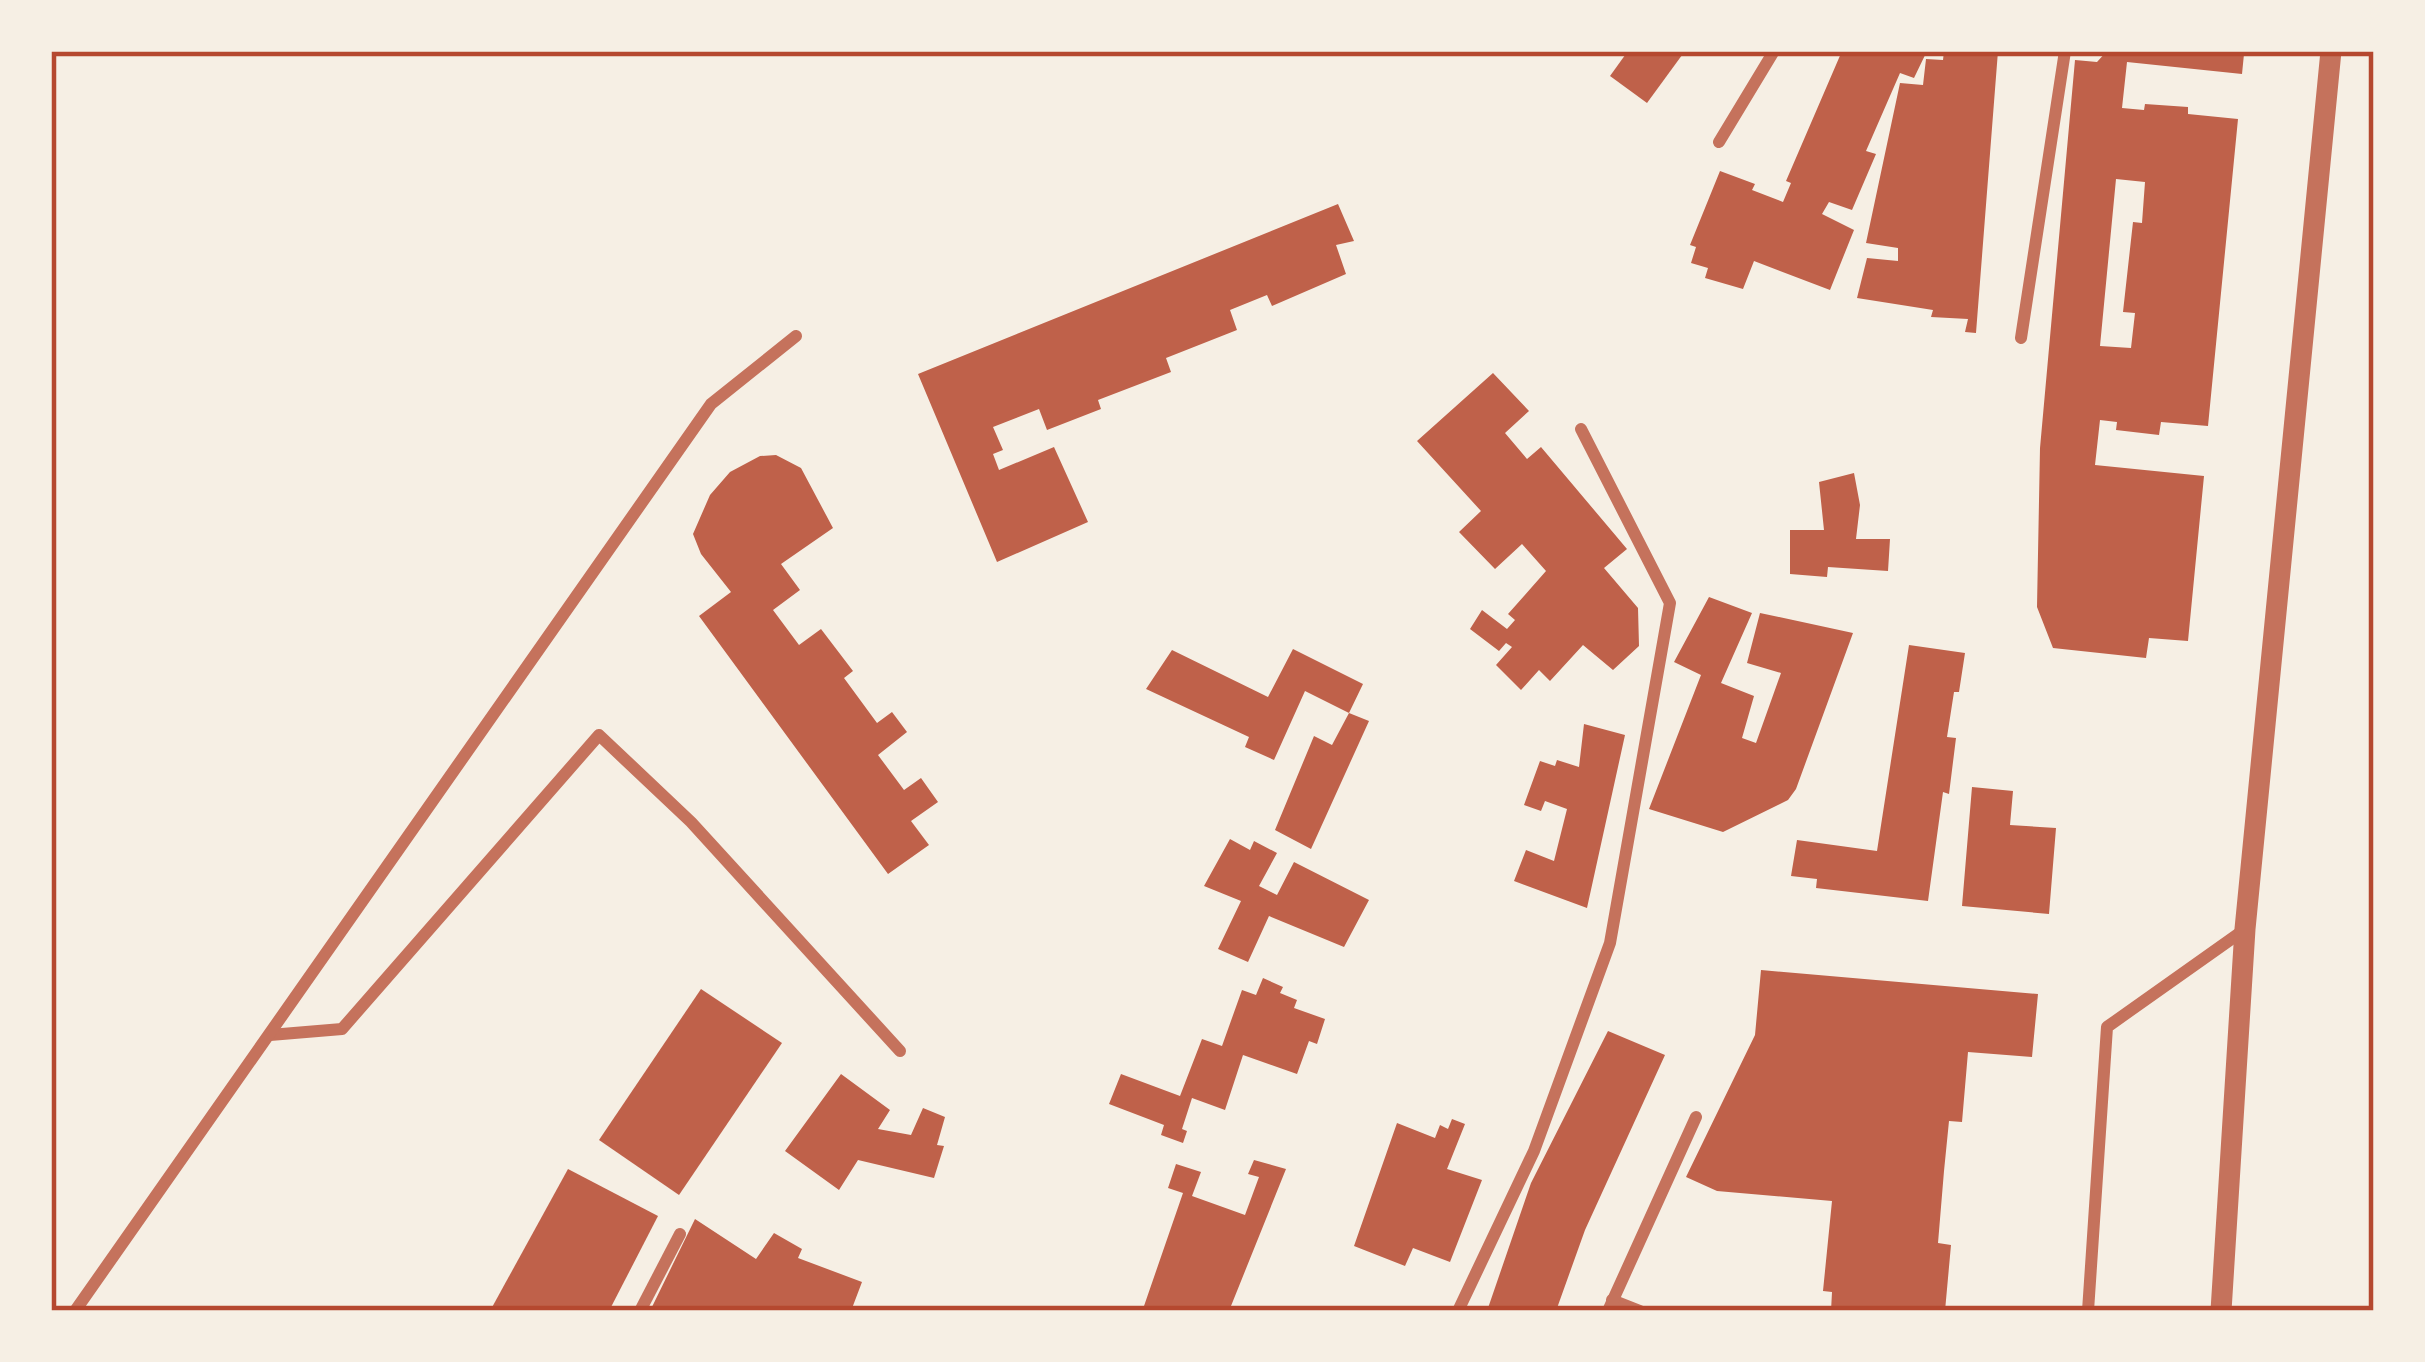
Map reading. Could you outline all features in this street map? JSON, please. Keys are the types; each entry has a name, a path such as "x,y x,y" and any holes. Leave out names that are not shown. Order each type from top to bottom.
{"street":[{"path":"1719,142 1774,51"},
{"path":"2021,338 2065,51"},
{"path":"2221,1311 2245,929 2328,52"},
{"path":"75,1311 711,404 796,335"},
{"path":"1458,1311 1534,1151 1610,943 1670,604 1581,429"},
{"path":"270,1035 342,1029 599,735 691,822 900,1051"},
{"path":"2088,1311 2107,1027 2245,929"},
{"path":"1640,1311 1610,1306 1696,1117"},
{"path":"640,1311 680,1234"}],"building":[{"path":"1628,51 1685,51 1647,103 1610,76"},
{"path":"1842,51 1927,51 1914,78 1900,73 1866,151 1876,154 1852,210 1829,202 1822,214 1854,230 1830,290 1754,261 1743,289 1705,278 1708,268 1691,263 1696,247 1690,245 1720,171 1755,184 1752,190 1783,202 1791,183 1786,181"},
{"path":"1944,51 1998,51 1976,333 1965,332 1968,319 1931,317 1933,310 1857,298 1867,258 1898,261 1898,248 1866,243 1900,83 1923,85 1926,59 1943,60"},
{"path":"2107,51 2244,54 2242,74 2127,62 2122,108 2144,110 2145,104 2188,107 2188,114 2238,119 2208,426 2161,422 2159,435 2116,430 2117,422 2100,420 2095,465 2204,476 2188,641 2149,638 2146,658 2053,648 2037,607 2040,448 2075,60 2097,62","holes":["2116,179 2145,182 2142,223 2133,222 2123,312 2135,313 2131,348 2100,346"]},
{"path":"1338,204 1354,241 1336,245 1346,274 1272,306 1267,295 1230,310 1237,330 1166,358 1171,372 1098,400 1101,409 1047,430 1039,409 993,427 1003,450 993,454 999,470 1054,447 1088,522 997,562 918,374"},
{"path":"1493,373 1529,411 1505,433 1527,459 1541,447 1627,549 1604,568 1638,608 1639,646 1613,670 1583,645 1550,681 1539,670 1521,690 1496,665 1512,647 1506,643 1499,651 1470,629 1482,610 1507,629 1515,620 1508,614 1546,571 1522,544 1495,569 1459,532 1481,511 1417,441"},
{"path":"776,455 801,468 833,528 781,564 800,590 773,610 799,645 821,629 853,671 844,678 877,723 892,712 907,732 878,755 904,790 921,778 938,802 911,821 929,845 888,874 699,616 731,592 701,554 693,534 710,495 730,472 760,456"},
{"path":"1854,473 1860,505 1856,539 1890,539 1888,571 1828,567 1827,577 1790,574 1790,530 1824,530 1819,482"},
{"path":"1709,597 1752,613 1721,683 1754,696 1742,738 1756,743 1781,673 1747,663 1760,613 1853,633 1796,789 1788,800 1723,832 1649,809 1701,675 1674,662"},
{"path":"1909,645 1965,653 1947,737 1956,738 1949,794 1943,792 1928,901 1816,888 1817,879 1791,876 1797,840 1877,851"},
{"path":"1293,649 1363,684 1349,713 1305,691 1274,760 1245,747 1249,737 1146,689 1172,650 1268,697"},
{"path":"1349,713 1369,721 1311,849 1275,830 1314,736 1332,745"},
{"path":"1584,724 1625,735 1587,908 1514,881 1526,850 1554,861 1567,809 1545,801 1541,811 1524,805 1540,761 1579,767"},
{"path":"1972,787 2013,791 2010,825 2056,828 2049,914 1962,906"},
{"path":"1230,839 1250,850 1254,841 1277,853 1259,886 1277,895 1294,862 1369,900 1344,947 1269,916 1248,962 1218,949 1241,901 1204,886"},
{"path":"1761,970 2038,994 2032,1057 1968,1052 1962,1122 1949,1121 1944,1171 1938,1243 1951,1245 1945,1311 1831,1311 1832,1292 1823,1291 1832,1201 1717,1191 1686,1177 1755,1035"},
{"path":"1263,978 1297,1000 1294,1008 1325,1019 1317,1044 1309,1041 1297,1074 1243,1055 1225,1110 1192,1098 1182,1129 1187,1131 1183,1143 1161,1135 1164,1125 1109,1104 1121,1074 1180,1096 1202,1039 1222,1046 1242,990 1256,995"},
{"path":"701,989 782,1043 679,1195 599,1140"},
{"path":"1608,1031 1665,1055 1585,1230 1556,1311 1487,1311 1531,1183"},
{"path":"841,1074 890,1110 878,1129 911,1135 923,1108 945,1117 937,1145 944,1146 934,1178 858,1160 839,1190 785,1151"},
{"path":"1452,1119 1465,1124 1447,1169 1482,1180 1450,1262 1413,1248 1405,1266 1354,1246 1397,1123 1435,1138 1440,1125 1448,1129"},
{"path":"1254,1160 1286,1169 1229,1311 1160,1311 1144,1306 1183,1193 1168,1188 1176,1164 1201,1172 1192,1196 1245,1215 1259,1177 1248,1174"},
{"path":"568,1169 658,1216 609,1311 490,1311"},
{"path":"695,1219 756,1259 774,1233 802,1249 798,1258 862,1282 851,1311 650,1311"}]}
